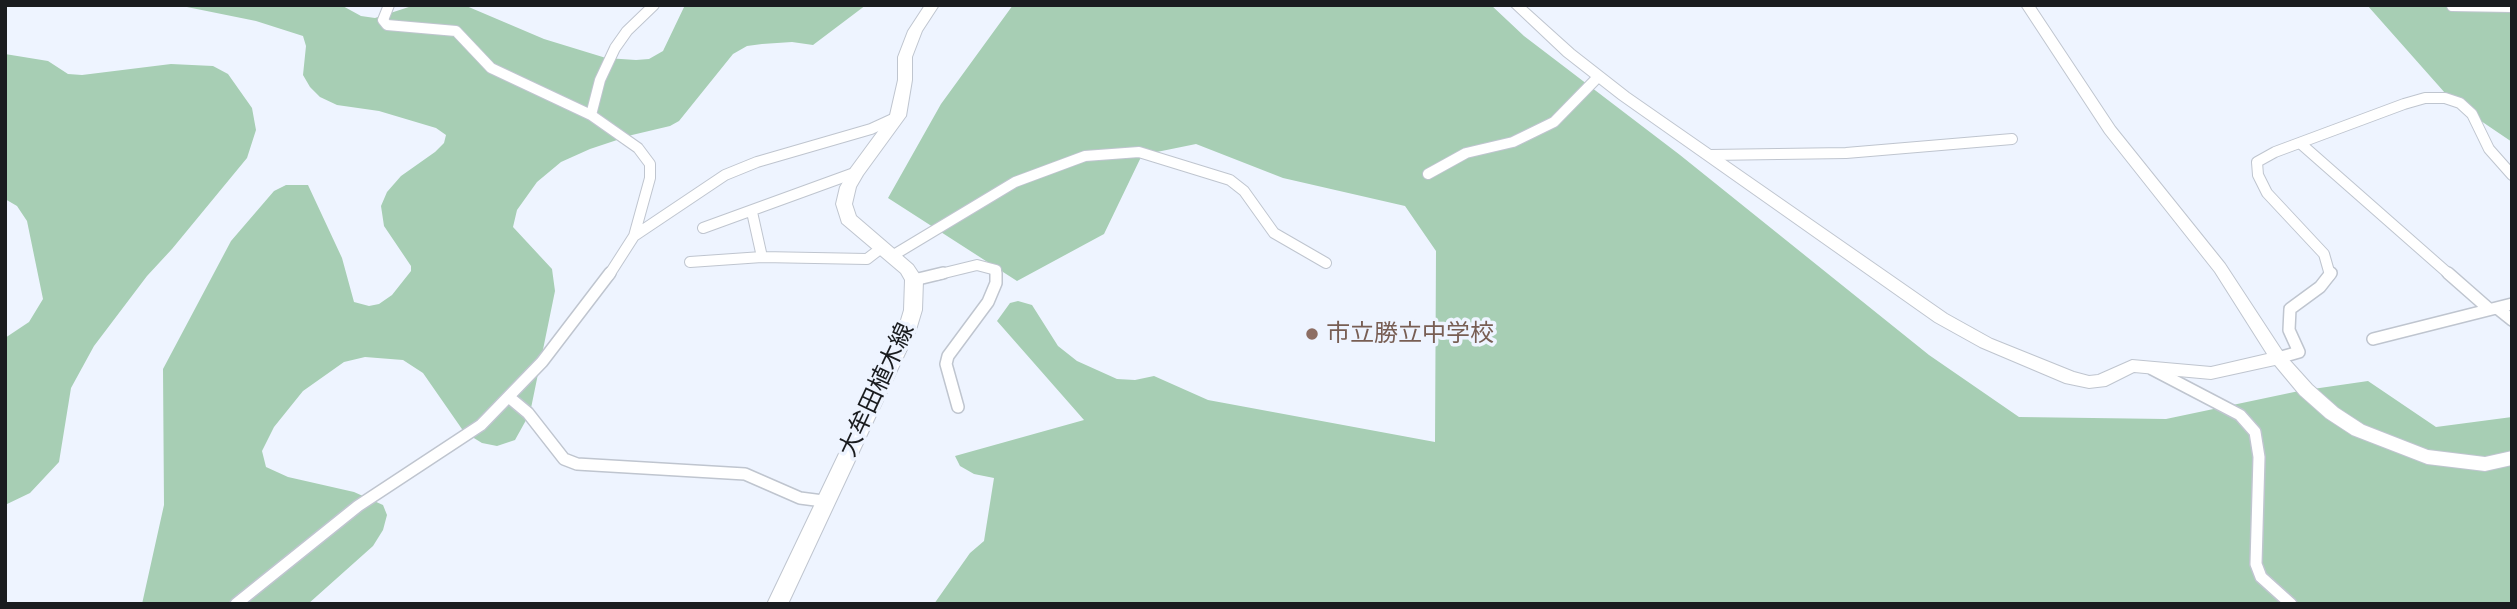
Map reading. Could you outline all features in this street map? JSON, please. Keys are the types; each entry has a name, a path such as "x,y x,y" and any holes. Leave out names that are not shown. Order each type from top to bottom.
{"main road":[{"path":"914,281 907,269 848,219 844,204 848,187 857,172 898,116 905,80 905,57 915,31 932,5"},
{"name":"大牟田植木線","path":"777,604 823,501 907,330 913,310 914,281"}],"street":[{"path":"236,604 320,534 481,425 510,398 618,263 635,236 650,178 650,164 638,148 591,115 491,68 456,32 387,25 383,20 389,5"},
{"path":"591,115 600,80 615,48 627,31 654,5"},
{"path":"1516,5 1598,77 1941,318 1982,341 2071,378 2090,382 2132,366 2146,365 2211,373 2299,352 2289,330 2290,309 2320,287 2331,274 2325,254 2277,205 2258,175 2257,162 2404,104 2425,98 2445,98 2460,103 2472,114 2488,149 2498,163 2512,175"},
{"path":"2027,5 2110,130 2220,268 2278,358 2306,390 2332,413 2384,442 2427,457 2485,464 2512,458"},
{"path":"2452,6 2512,7"},
{"path":"1428,174 1466,153 1513,142 1554,122 1598,77"},
{"path":"635,236 672,208 725,175 757,162 872,129 898,116"},
{"path":"1710,155 1846,153 2012,139"},
{"path":"2300,143 2493,309 2512,320"},
{"path":"690,262 762,257 867,259 886,253 1015,182 1085,156 1139,152 1230,180 1244,191 1275,233 1326,263"},
{"path":"703,228 857,172"},
{"path":"752,212 762,257"},
{"path":"914,281 977,265 996,270 996,283 988,302 948,356 946,364 958,407"},
{"path":"2373,339 2512,304"},
{"path":"2146,365 2240,415 2255,432 2259,457 2256,564 2261,577 2291,604"},
{"path":"510,398 528,413 564,459 578,464 745,474 800,498 823,501"}],"green space":[{"path":"177,5 341,5 361,16 375,18 415,5 464,5 544,39 606,58 636,60 649,59 663,51 685,5 866,5 813,45 792,42 747,46 733,54 679,121 590,149 561,162 537,182 517,210 513,227 552,269 555,291 530,413 515,440 497,446 482,443 464,432 423,373 403,360 365,357 344,362 303,391 274,427 262,451 266,467 288,477 354,492 383,505 387,515 383,530 373,546 308,604 142,604 164,505 163,369 231,241 274,191 286,185 308,185 342,258 354,302 369,306 379,304 392,295 411,271 411,266 384,226 381,206 387,192 401,176 435,152 444,143 446,135 436,128 379,111 337,105 320,97 303,75 306,46 303,36 256,21"},
{"path":"1013,5 1491,5 1524,36 1680,155 1929,355 2019,417 2166,419 2299,391 2368,381 2436,427 2512,417 2512,604 934,604 970,553 984,541 994,478 974,474 960,466 955,456 1084,420 997,321 1010,303 1018,301 1032,305 1058,346 1077,361 1117,379 1135,380 1154,376 1208,400 1435,442 1436,251 1405,206 1283,178 1196,144 1142,155 1104,234 1017,281 888,198 941,104"},
{"path":"2367,5 2512,5 2512,142 2453,102"},
{"path":"5,54 48,61 68,74 82,75 171,64 213,66 228,74 252,108 256,130 247,158 147,276 94,346 71,388 59,462 30,493 5,505 5,338 29,322 43,299 27,221 17,206 5,199"}],"place":[{"name":"市立勝立中学校","path":"1312,334"}]}
